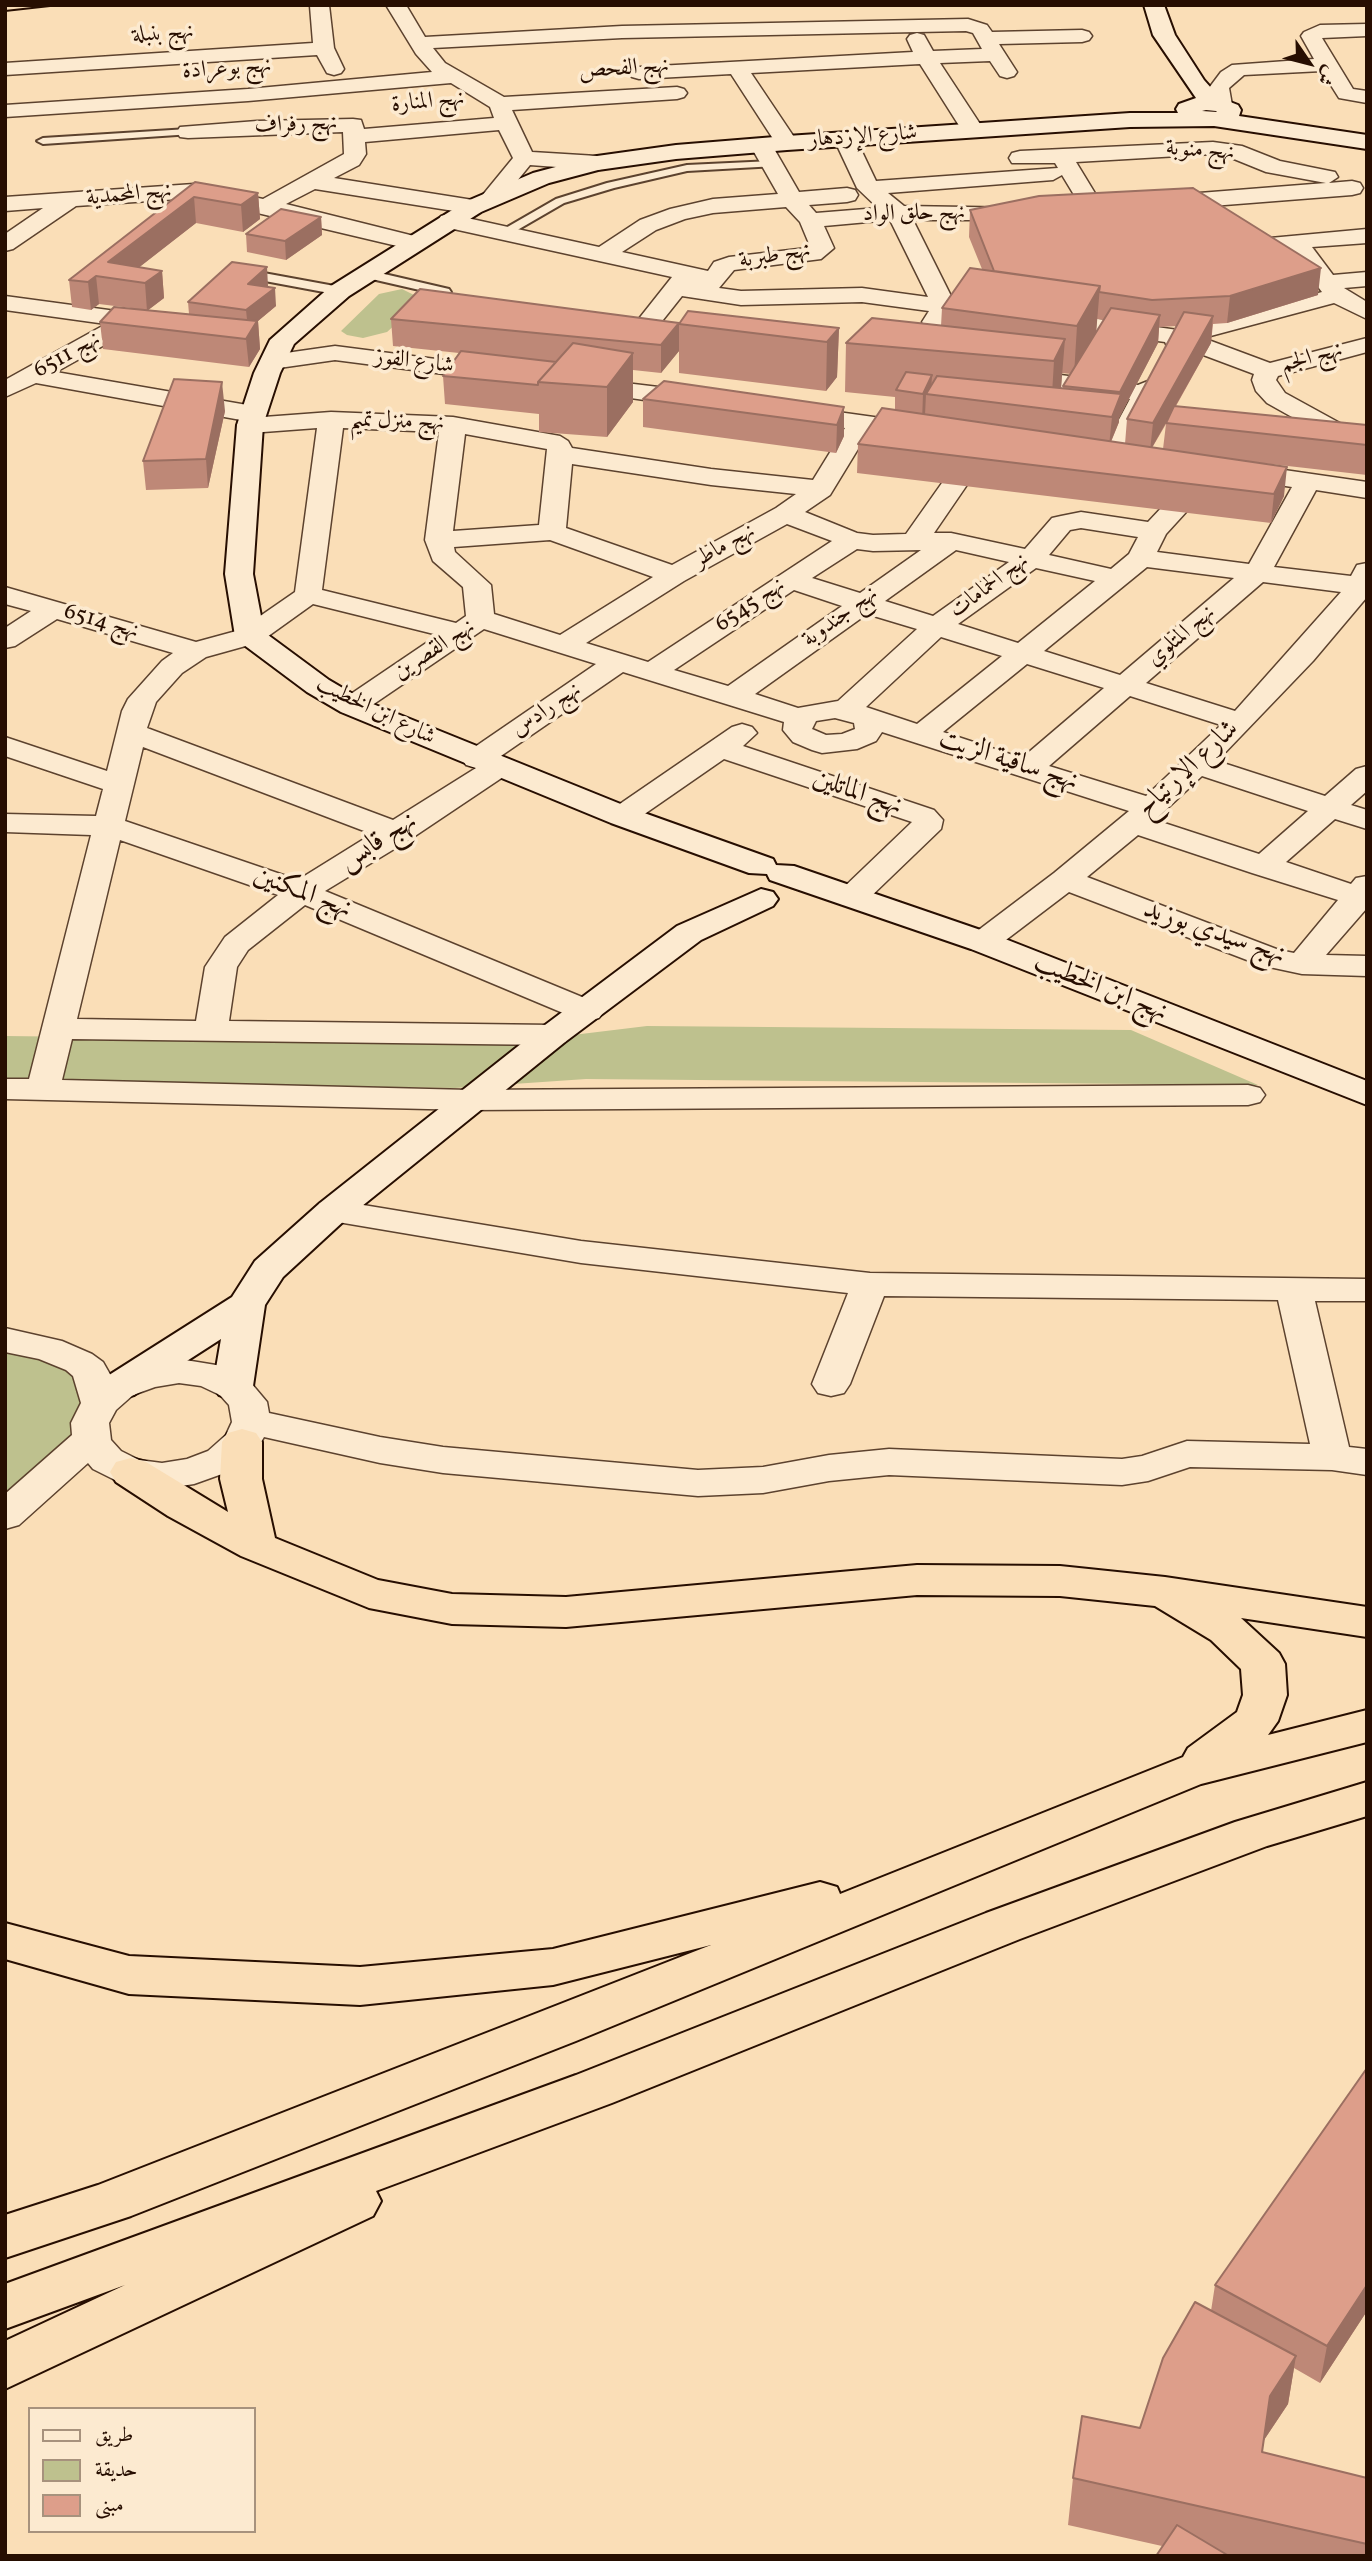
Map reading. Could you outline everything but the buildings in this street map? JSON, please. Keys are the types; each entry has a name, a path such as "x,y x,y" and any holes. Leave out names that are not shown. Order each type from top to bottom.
{"highway":[{"path":"247,1432 241,1479 256,1546"},
{"path":"131,1472 183,1506 256,1546 369,1593 452,1609 566,1612 917,1580 1060,1581 1165,1592 1367,1622"},
{"path":"1165,1592 1226,1629 1263,1664 1265,1695 1256,1721 1190,1771"},
{"path":"5,2237 113,2201 547,2032 1190,1771 1367,1726"},
{"path":"5,2307 594,2089 1029,1917 1251,1834 1367,1799"},
{"path":"5,1941 129,1975 360,1986 553,1967 954,1866"},
{"path":"5,2366 594,2089"}],"street":[{"path":"396,5 438,67 499,109"},
{"path":"1154,5 1164,35 1207,107 1227,76 1239,69 1328,64"},
{"path":"320,6 324,48 342,88"},
{"path":"420,43 620,25 744,18 911,25 933,15 974,26 997,54"},
{"path":"744,18 761,68"},
{"path":"620,25 639,73 661,94"},
{"path":"911,25 926,58 973,130"},
{"path":"1367,30 1320,32 1311,36 1346,94 1367,97"},
{"path":"639,73 997,54 1082,36"},
{"path":"250,636 239,574 252,419 275,342 340,291 533,168 499,109 479,67 420,43"},
{"name":"نهج بنبلة","path":"5,69 324,48"},
{"path":"194,57 219,97"},
{"path":"738,69 786,143"},
{"name":"نهج بوعرادة","path":"5,111 342,88 451,77"},
{"path":"726,90 752,88"},
{"name":"نهج الفحص","path":"499,109 700,92"},
{"path":"165,215 196,191 188,132 180,99"},
{"name":"شارع الإزدهار","path":"533,168 597,163 676,152 767,155 786,143 1130,120 1207,107 1314,134 1367,142"},
{"name":"نهج المنارة","path":"350,129 499,109"},
{"name":"نهج رفراف","path":"188,132 257,127 350,129 355,154 351,160 266,206"},
{"path":"997,129 1025,166"},
{"path":"845,139 871,190 898,213 944,307"},
{"name":"نهج منوبة","path":"601,256 648,225 678,214 713,206 871,190 1025,166 1213,148 1234,151 1274,167 1322,176 1359,196"},
{"name":"نهج طبربة","path":"710,286 722,267 737,262 820,252 823,248 810,220 791,198 767,155"},
{"path":"1066,163 1093,208"},
{"path":"309,181 471,208 503,233 601,256 681,282 710,286 741,298 862,295 1078,323 1178,337 1268,371"},
{"name":"نهج المحمدية","path":"5,203 196,191 414,243"},
{"path":"1153,210 1359,196"},
{"path":"10,238 68,201"},
{"path":"1066,210 1116,206"},
{"name":"نهج حلق الواد","path":"810,220 898,213 1038,212"},
{"path":"1011,214 1025,236"},
{"path":"1255,245 1367,236"},
{"path":"1296,241 1333,289 1367,312"},
{"path":"1113,455 1178,337 1241,322 1367,279"},
{"path":"598,387 681,282"},
{"path":"33,306 55,291"},
{"path":"1222,298 1241,322"},
{"path":"1065,301 1078,323"},
{"path":"5,303 172,326"},
{"path":"923,340 944,307"},
{"name":"نهج 6511","path":"5,390 131,320"},
{"path":"641,331 668,334"},
{"name":"شارع الفوز","path":"275,342 335,353"},
{"name":"شارع الفوز","path":"275,342 335,353 528,378"},
{"name":"نهج الجم","path":"1367,345 1268,371 1264,380 1268,391 1276,398 1367,449"},
{"path":"993,373 1145,393"},
{"name":"نهج منزل تميم","path":"33,375 252,419 453,425 711,477 821,489"},
{"path":"556,382 728,404"},
{"path":"768,410 999,440 915,541"},
{"path":"308,595 331,420"},
{"name":"نهج ماطر","path":"564,645 674,575 785,514 821,489 862,423"},
{"path":"453,425 438,540 552,532 674,575"},
{"path":"552,446 552,532"},
{"path":"1088,452 1139,458"},
{"path":"923,734 1142,558 1154,531 1201,466 1367,490"},
{"name":"نهج المتلوي","path":"1028,768 1257,573 1308,481"},
{"path":"785,514 852,540 951,541 1116,578"},
{"name":"نهج الحمامات","path":"855,714 937,626 1030,560 1061,524 1071,520 1154,531"},
{"name":"نهج القصرين","path":"352,706 470,625 477,585 443,555 438,540"},
{"name":"نهج 6545","path":"650,673 852,540"},
{"name":"نهج جندوبة","path":"732,697 951,541"},
{"path":"1142,558 1257,573 1365,582"},
{"path":"789,580 1241,722"},
{"name":"شارع الإرتياح","path":"983,942 1065,880 1142,815 1241,722 1365,582"},
{"name":"نهج 6514","path":"5,595 196,651"},
{"path":"43,1090 131,733 143,699 172,667 196,651 250,636 308,595 470,625"},
{"path":"5,640 52,610"},
{"name":"نهج القصرين","path":"470,625 564,645"},
{"name":"شارع ابن الخطيب","path":"250,636 318,686 352,706 488,763 696,843"},
{"path":"564,645 788,714"},
{"name":"نهج رادس","path":"488,763 617,663"},
{"path":"622,816 721,747 788,714 816,711 855,714"},
{"name":"نهج ساقية الزيت","path":"855,714 1028,768 1263,866 1363,893"},
{"path":"131,733 398,833"},
{"path":"5,746 120,785"},
{"name":"نهج الماتلين","path":"721,747 923,816 928,820 926,829 842,893"},
{"name":"نهج قابس","path":"211,1030 222,967 229,950 301,892 398,833 488,763"},
{"path":"1196,764 1367,820"},
{"path":"1263,866 1367,775"},
{"name":"نهج المكنين","path":"5,823 110,826 301,892 587,1011"},
{"path":"696,843 737,896 769,884"},
{"name":"نهج ابن الخطيب","path":"696,843 769,884 842,893 983,942 1367,1094"},
{"name":"نهج سيدي بوزيد","path":"1065,880 1261,955 1302,964 1366,968"},
{"path":"689,933 724,882"},
{"path":"5,1516 104,1409 148,1376 179,1371 209,1375 233,1386 248,1402 247,1432 222,1460 194,1471 162,1476 131,1472 107,1460 92,1443 104,1409 246,1305 269,1269 333,1211 553,1035 689,933 769,884"},
{"path":"1302,964 1363,893"},
{"path":"60,1029 553,1035"},
{"path":"5,1090 470,1100 1248,1095"},
{"path":"333,1211 581,1251 870,1284 1367,1290"},
{"path":"831,1384 870,1284"},
{"path":"247,1432 443,1461 698,1483 763,1480 829,1468 889,1462 1122,1472 1148,1468 1187,1454 1349,1459 1294,1291"},
{"path":"233,1386 246,1305"},
{"path":"5,1340 49,1349 79,1362 90,1371 104,1409"}],"lane":[{"path":"43,141 188,132"},
{"path":"503,233 560,201 611,184 767,155"},
{"path":"225,279 233,271 340,291"},
{"path":"367,274 445,292 429,313"}],"green space":[{"path":"402,289 420,298 417,305 387,332 363,338 341,331 379,294"},
{"path":"647,1026 1131,1030 1258,1085 586,1079 455,1088 5,1082 5,1036 515,1042"},
{"path":"5,1336 89,1377 68,1451 5,1507"}],"tram line":[{"path":"5,11 59,5"}]}
